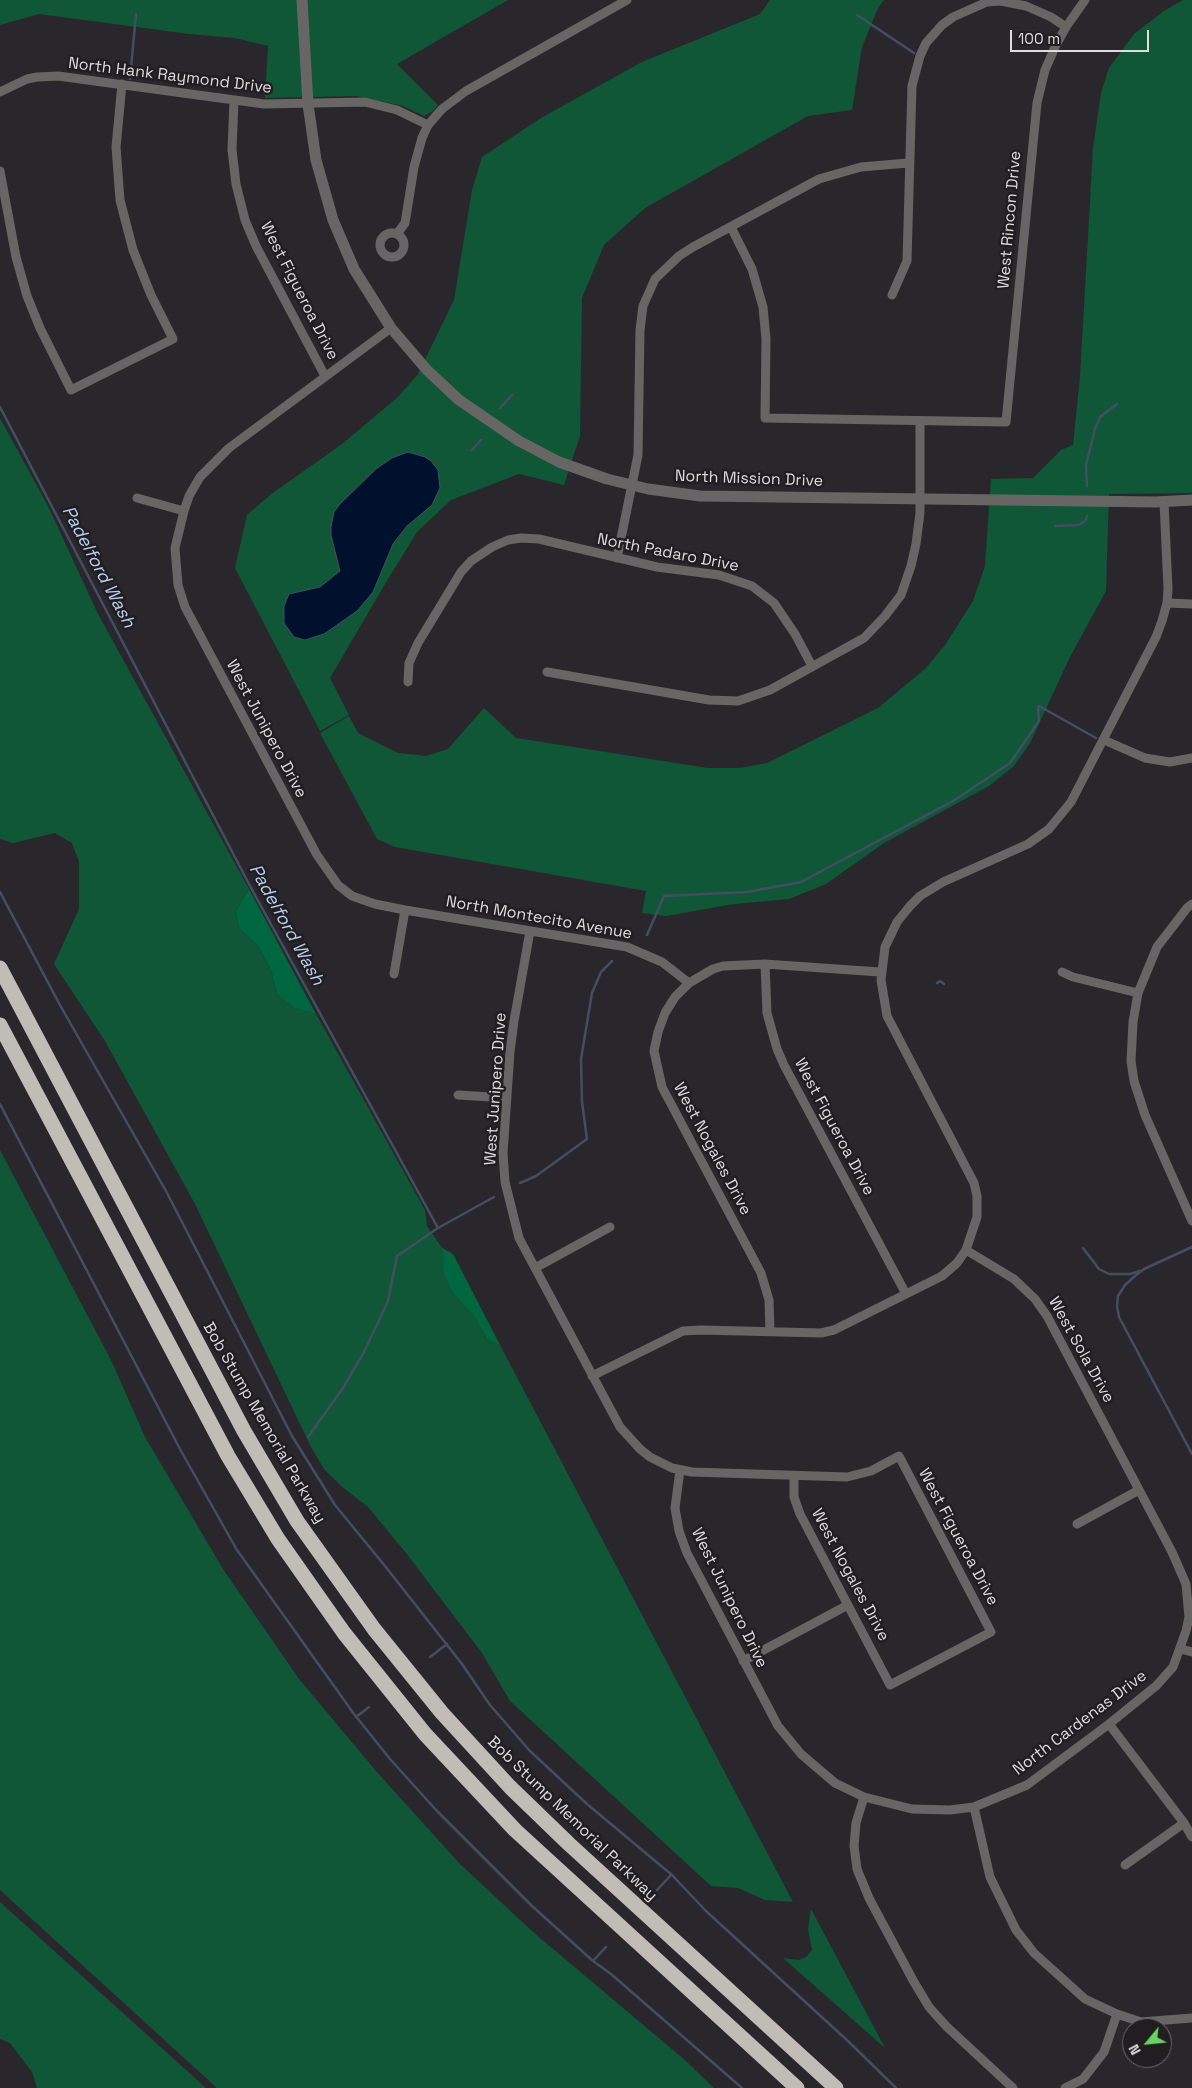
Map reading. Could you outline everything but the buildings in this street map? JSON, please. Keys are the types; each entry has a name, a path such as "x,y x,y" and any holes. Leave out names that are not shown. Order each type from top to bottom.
{"highway":[{"name":"Bob Stump Memorial Parkway","path":"0,968 244,1432 297,1520 374,1629 442,1713 510,1787 574,1850 836,2088"},
{"path":"0,1025 228,1456 278,1539 344,1633 425,1734 508,1823 797,2088"}],"street":[{"name":"North Mission Drive","path":"302,0 308,104 316,160 333,220 358,276 391,328 427,370 449,391 500,430 559,462 582,471 633,486 700,496 1164,502 1192,500"},
{"name":"West Rincon Drive","path":"920,421 1006,422 1037,103 1050,58 1066,26 1085,0"},
{"path":"892,295 906,261 912,86 926,43 942,25 953,17 987,2 1001,1 1036,10 1066,26"},
{"path":"397,234 405,223 417,152 428,126 442,108 466,91 620,2"},
{"name":"North Hank Raymond Drive","path":"0,92 27,79 48,76 276,105 365,102 397,110 428,126"},
{"path":"0,171 16,257 27,296 40,328 71,390 173,339 132,250 120,200 116,147 122,84"},
{"name":"West Figueroa Drive","path":"234,101 232,150 236,184 246,220 256,246 325,376"},
{"path":"617,558 633,486 640,442 640,330 643,306 655,279 693,248 819,178 861,167 908,163"},
{"path":"547,672 709,700 738,701 759,695 864,638 885,616 901,595 916,544 920,499 920,421 765,418 766,339 762,307 752,270 731,227"},
{"name":"West Junipero Drive","path":"391,328 229,448 215,461 200,477 189,496 175,548 178,585 185,607 317,855 338,885 352,896 375,904 405,910"},
{"path":"137,498 184,512"},
{"path":"592,1376 667,1337 683,1331 821,1333 834,1330 942,1276 957,1263 966,1250 978,1209 974,1183 887,1016 880,972 885,947 892,932 910,906 931,888 1028,844 1049,829 1071,802 1156,637 1167,603 1164,502"},
{"name":"North Padaro Drive","path":"408,682 409,662 418,643 461,572 481,553 508,540 520,538 539,540 657,567 719,575 752,586 774,603 795,634 812,666"},
{"path":"1167,603 1192,604"},
{"path":"1104,740 1145,758 1170,762 1192,758"},
{"path":"1192,904 1157,947 1138,993 1132,1022 1131,1061 1134,1082 1145,1115 1192,1221"},
{"path":"394,974 405,910"},
{"name":"North Montecito Avenue","path":"405,910 627,947 662,962 689,983"},
{"name":"West Junipero Drive","path":"530,931 514,1021 503,1153 505,1182 519,1238 592,1376 627,1436 650,1457 680,1470 675,1508 682,1543 778,1726 793,1747 825,1776 847,1790 864,1797"},
{"name":"West Figueroa Drive","path":"765,964 768,1013 777,1049 784,1066 906,1294"},
{"name":"West Nogales Drive","path":"770,1331 769,1300 761,1273 666,1098 657,1069 654,1051 658,1032 665,1013 675,997 689,983 713,969 723,966 765,964 880,972"},
{"path":"1062,972 1073,977 1138,993"},
{"path":"458,1095 507,1098"},
{"path":"534,1268 610,1227"},
{"name":"West Sola Drive","path":"966,1250 1014,1278 1035,1299 1047,1316 1172,1552 1186,1584 1189,1617 1180,1649"},
{"name":"West Figueroa Drive","path":"794,1476 847,1477 871,1470 899,1456 991,1632 890,1685"},
{"path":"680,1470 702,1473 794,1476"},
{"name":"West Nogales Drive","path":"794,1476 794,1497 800,1514 890,1685"},
{"path":"1076,1524 1139,1490"},
{"path":"743,1661 848,1605"},
{"path":"1180,1649 1192,1652"},
{"name":"North Cardenas Drive","path":"864,1797 912,1809 950,1810 974,1807 1027,1786 1156,1686 1173,1666 1180,1649"},
{"path":"1108,1724 1184,1823 1192,1837"},
{"path":"864,1797 856,1823 854,1846 857,1869 869,1898 929,2007 1013,2088"},
{"path":"974,1807 990,1877 1016,1930 1034,1953 1075,1991 1096,2005 1117,2014 1142,2022 1192,2018"},
{"path":"1125,1865 1184,1823"},
{"path":"1065,2088 1082,2078 1104,2052 1117,2014"}],"green space":[{"path":"0,0 508,0 397,64 438,105 433,111 424,116 403,106 356,96 265,98 268,46 235,38 189,34 39,14 0,25"},
{"path":"770,0 884,0 878,8 862,47 852,110 808,116 645,208 604,245 582,298 580,436 564,485 519,474 451,500 417,532 330,678 349,715 320,731 235,568 247,515 270,495 342,444 398,397 418,374 454,300 472,190 482,157 541,118 642,62 760,14"},
{"path":"1183,0 1192,0 1192,493 1109,494 1106,591 1070,657 1030,743 1014,766 989,786 884,843 826,884 789,899 734,904 666,916 642,913 646,891 395,847 377,839 320,733 349,716 358,733 398,753 426,756 448,749 484,708 516,738 708,768 740,768 767,763 878,708 926,668 945,645 973,601 985,566 991,479 1033,478 1061,450 1073,445 1080,377 1093,148 1101,93 1109,68 1134,34 1164,11"},
{"path":"0,418 48,506 98,614 249,889 236,911 239,928 259,947 271,970 277,994 294,1008 316,1014 425,1210 427,1226 442,1248 443,1273 452,1292 474,1316 487,1339 500,1345 793,1902 765,1900 738,1888 711,1886 510,1701 482,1653 406,1553 368,1507 341,1486 324,1469 311,1447 195,1204 105,1041 54,964 79,909 79,862 72,843 55,833 13,843 0,839"},
{"path":"249,889 316,1014 294,1008 277,994 271,970 259,947 239,928 236,911"},
{"path":"0,1150 111,1360 145,1437 223,1569 299,1679 376,1771 459,1863 533,1932 686,2061 714,2088 217,2088 0,1890"},
{"path":"442,1248 453,1254 500,1345 487,1339 474,1316 452,1292 443,1273"},
{"path":"0,1902 206,2088 37,2088 32,2072 10,2043 0,2039"},
{"path":"811,1909 885,2048 783,1958 799,1960 806,1957 812,1950 808,1929"}],"water":[{"path":"408,452 425,457 438,470 440,488 432,505 407,526 393,544 373,592 357,611 324,634 305,640 294,637 284,623 284,606 289,594 320,587 340,571 331,535 334,512 376,469 392,458"}],"waterway":[{"path":"130,79 136,14"},
{"path":"857,15 914,53"},
{"path":"500,408 512,395"},
{"path":"1087,486 1086,465 1095,429 1100,417 1117,404"},
{"name":"Padelford Wash","path":"0,407 250,886 438,1228"},
{"path":"472,450 481,440"},
{"path":"1055,526 1079,525 1086,520 1087,516"},
{"path":"647,935 664,896 747,892 801,882 953,801 1010,763 1039,721 1038,706"},
{"path":"1039,706 1096,738"},
{"path":"0,892 61,1007 166,1191 292,1436 335,1505 462,1664 490,1705 530,1751 587,1804 672,1875 706,1911 849,2042 896,2088"},
{"path":"520,1183 536,1176 587,1139 582,1102 581,1059 592,993 601,972 612,961"},
{"path":"937,983 940,981 944,984"},
{"path":"0,1104 181,1451 237,1550 354,1714 390,1759 436,1810 532,1906 593,1961 611,1974 742,2088"},
{"name":"Padelford Wash","path":"308,1437 343,1388 364,1352 388,1301 397,1256 438,1228 494,1197"},
{"path":"1192,1247 1144,1269 1135,1276 1125,1285 1118,1296 1117,1306 1119,1317 1192,1454"},
{"path":"1083,1248 1099,1269 1109,1274 1130,1274 1140,1271"},
{"path":"430,1657 447,1644"},
{"path":"356,1717 369,1707"},
{"path":"657,1890 671,1875"},
{"path":"593,1961 606,1947"}]}
